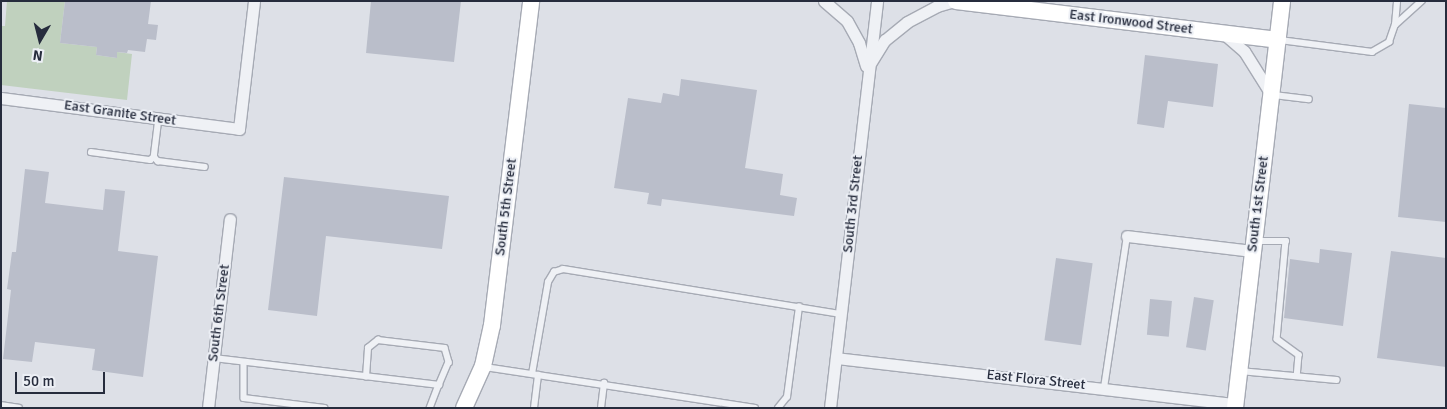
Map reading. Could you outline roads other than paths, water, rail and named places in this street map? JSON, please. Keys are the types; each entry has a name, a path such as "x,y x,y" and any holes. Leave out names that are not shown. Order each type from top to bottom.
{"street":[{"name":"East Granite Street","path":"1,98 239,129 254,1"},
{"name":"South 5th Street","path":"464,408 483,366 492,325 531,1"},
{"path":"824,1 838,12 853,31 867,71"},
{"name":"South 3rd Street","path":"830,408 867,71 877,1"},
{"path":"867,71 886,40 901,26 920,14 955,1"},
{"name":"East Ironwood Street","path":"955,1 1278,40"},
{"name":"South 1st Street","path":"1236,406 1282,1"},
{"path":"1223,33 1244,51 1271,95"},
{"name":"South 6th Street","path":"208,408 230,219"},
{"path":"1127,236 1253,246"},
{"name":"East Flora Street","path":"836,358 1104,388 1236,406"}],"lane":[{"path":"1278,40 1372,52 1388,42 1395,25 1397,1"},
{"path":"1395,25 1422,1"},
{"path":"1271,95 1309,99"},
{"path":"154,157 158,118"},
{"path":"91,152 150,160 154,157"},
{"path":"154,157 158,161 205,167"},
{"path":"1104,388 1127,236"},
{"path":"1253,246 1286,241 1276,332 1280,345 1299,355 1297,376"},
{"path":"534,408 535,375 548,282 554,272 563,269 841,314"},
{"path":"778,408 787,397 799,307"},
{"path":"366,377 368,348 378,340 445,348 448,362 430,408"},
{"path":"214,358 439,385"},
{"path":"244,362 244,398 324,408"},
{"path":"483,366 755,408"},
{"path":"1240,370 1337,380"},
{"path":"601,408 604,384"},
{"path":"2,406 19,408"}]}
